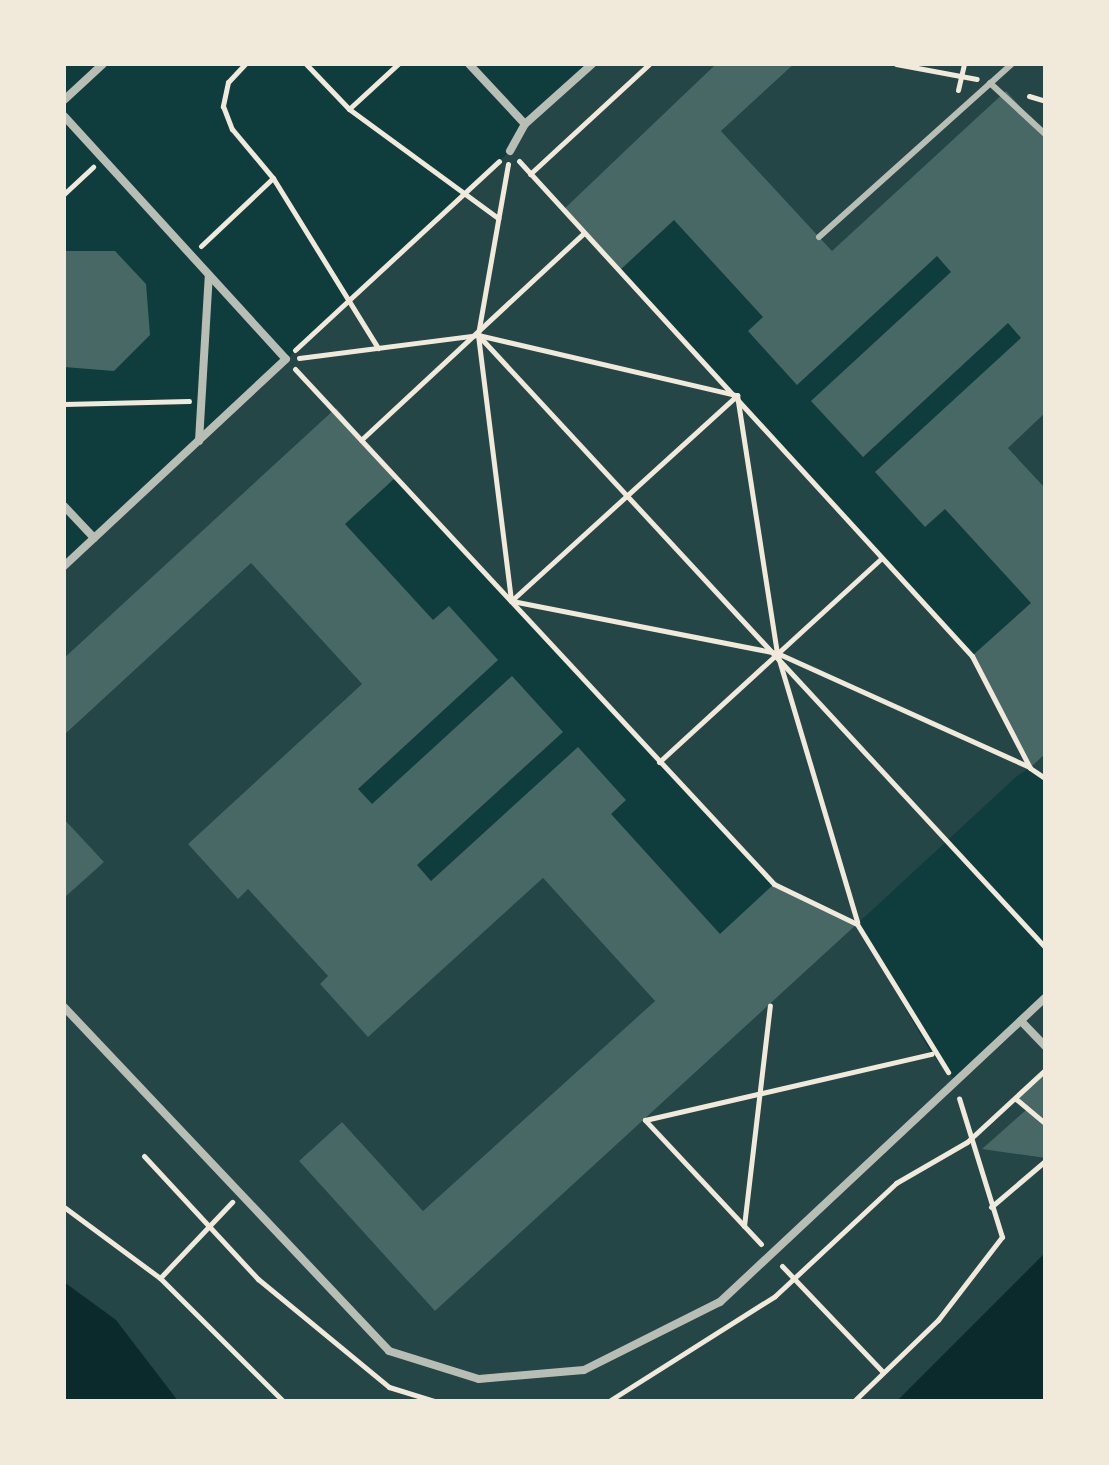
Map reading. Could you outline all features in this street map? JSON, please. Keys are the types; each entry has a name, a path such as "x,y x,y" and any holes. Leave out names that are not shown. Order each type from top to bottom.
{"street":[{"path":"64,100 103,64"},
{"path":"469,64 525,124"},
{"path":"510,151 525,124 592,64"},
{"path":"64,116 286,359 64,566"},
{"path":"199,441 209,275"},
{"path":"64,506 94,538"},
{"path":"64,1007 238,1196 389,1351 479,1379 584,1370 720,1302 1045,998"},
{"path":"1021,1021 1045,1046"}],"lane":[{"path":"819,237 1012,64"},
{"path":"990,83 1045,134"}],"path":[{"path":"245,64 228,82 223,106 352,298 378,348"},
{"path":"306,64 349,109 498,219"},
{"path":"349,109 398,64"},
{"path":"530,174 649,64"},
{"path":"962,74 964,64"},
{"path":"510,151 737,395 972,656 1030,768"},
{"path":"286,359 510,151"},
{"path":"510,151 478,335 511,601"},
{"path":"64,194 103,158"},
{"path":"191,255 273,178"},
{"path":"361,440 478,335 584,233"},
{"path":"478,335 777,653 1045,947"},
{"path":"286,359 478,335 737,395"},
{"path":"286,359 774,884 857,924"},
{"path":"511,601 737,395"},
{"path":"737,395 777,653 857,924 931,1054 956,1081 967,1142 1002,1237 938,1320 854,1401"},
{"path":"64,404 202,400"},
{"path":"659,762 882,558"},
{"path":"511,601 777,653 1030,768 1045,778"},
{"path":"744,1226 770,1006"},
{"path":"645,1120 931,1054"},
{"path":"609,1401 775,1296 896,1183 967,1142 1045,1070"},
{"path":"1016,1099 1045,1123"},
{"path":"144,1156 258,1279 389,1387 434,1401"},
{"path":"991,1208 1045,1161"},
{"path":"160,1278 238,1196"},
{"path":"64,1207 160,1278 283,1401"}],"shaded area":[{"path":"592,64 716,64 563,210 972,656 1031,767 1045,754 1045,778 1030,768 1017,776 857,924 774,884 334,411 64,658 64,566 510,151 525,124"},
{"path":"794,64 1045,64 1045,134 832,251 721,131"},
{"path":"1045,413 1045,488 1008,448"},
{"path":"251,563 362,684 188,844 238,898 248,889 328,976 320,984 368,1036 543,878 655,1001 423,1211 342,1122 299,1161 435,1311 857,924 931,1053 956,1081 1045,998 1045,1070 1026,1110 983,1149 1045,1158 1045,1253 897,1401 64,1401 64,898 103,862 64,819 64,735"},
{"path":"1045,1253 1045,1401 897,1401"},
{"path":"64,1282 116,1320 178,1401 64,1401"}],"building":[{"path":"716,64 794,64 721,131 832,251 1006,91 1045,134 1045,413 1008,448 1045,488 1045,754 1030,768 972,656 1031,603 945,509 925,527 875,472 1021,338 1008,323 863,457 811,401 951,272 937,256 797,385 748,331 763,317 674,220 619,271 563,210"},
{"path":"64,251 115,251 146,284 150,335 114,371 64,367"},
{"path":"336,408 396,477 345,524 433,620 449,606 498,660 358,789 372,804 512,676 563,732 417,865 431,881 578,747 626,800 611,814 720,934 774,884 857,924 435,1311 299,1161 342,1122 423,1211 655,1001 543,878 368,1037 320,984 328,976 248,889 238,899 188,844 362,684 251,563 64,735 64,658"},
{"path":"64,819 104,862 64,898"},
{"path":"1045,1070 1045,1158 982,1149 1026,1110 1016,1099"}]}
